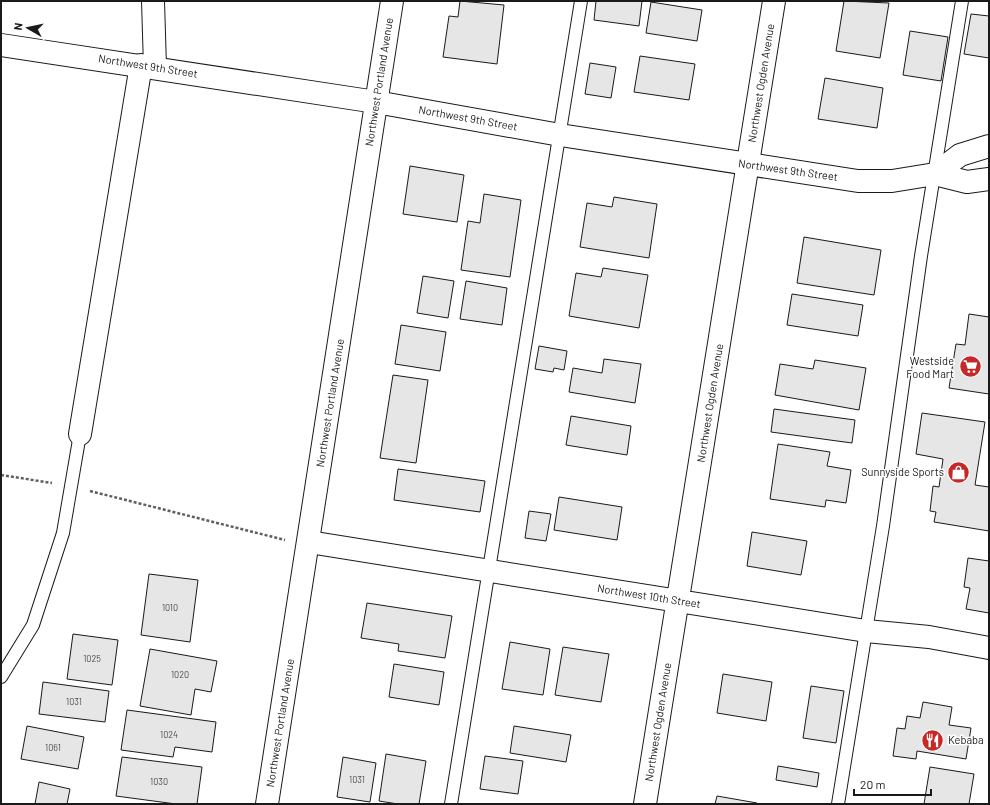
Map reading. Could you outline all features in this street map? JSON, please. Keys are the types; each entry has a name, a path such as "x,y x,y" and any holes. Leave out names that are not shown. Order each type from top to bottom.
{"street":[{"path":"80,434 148,66 153,1"},
{"name":"Northwest Portland Avenue","path":"267,804 392,1"},
{"name":"Northwest Ogden Avenue","path":"645,804 774,1"},
{"name":"Northwest 9th Street","path":"1,45 148,66 376,102 560,135 858,180 892,181 935,174 967,182 989,179"},
{"name":"Northwest 9th Street","path":"935,174 960,155 989,146"},
{"name":"Northwest 10th Street","path":"308,542 866,631 929,637 989,648"}],"lane":[{"path":"451,804 581,1"},
{"path":"838,804 884,526 921,256 962,1"},
{"path":"1,677 33,625 63,532 80,434"}],"path":[{"path":"1,475 72,486 227,525 276,540 308,542"}],"building":[{"path":"460,1 504,5 497,64 443,57 449,16 458,17"},
{"path":"596,1 642,1 639,26 594,20"},
{"path":"844,1 889,3 880,58 836,51"},
{"path":"651,2 702,10 697,41 646,33"},
{"path":"971,14 989,16 989,58 964,54"},
{"path":"910,31 948,37 941,81 903,75"},
{"path":"640,56 695,64 689,100 634,92"},
{"path":"590,63 616,67 611,98 585,94"},
{"path":"825,78 883,88 877,128 818,119"},
{"path":"410,166 464,175 457,222 403,214"},
{"path":"484,194 521,200 510,277 461,270 468,221 480,223"},
{"path":"614,197 657,204 649,258 580,247 587,203 612,207"},
{"path":"804,237 881,250 874,295 797,283"},
{"path":"603,268 648,275 639,328 569,316 576,273 601,277"},
{"path":"423,276 454,281 448,318 417,313"},
{"path":"466,281 507,288 502,325 460,319"},
{"path":"792,294 863,305 858,336 787,325"},
{"name":"Westside Food Mart","path":"969,314 989,317 989,394 949,388 956,344 965,345"},
{"path":"401,325 446,332 440,371 395,364"},
{"path":"539,346 567,351 564,370 554,368 553,372 535,369"},
{"path":"604,359 641,364 635,403 569,392 573,368 602,373"},
{"path":"815,360 866,368 859,410 775,395 780,364 813,369"},
{"path":"393,375 428,380 416,463 380,458"},
{"path":"774,409 855,420 852,443 771,432"},
{"name":"Sunnyside Sports","path":"922,413 985,422 975,485 989,487 989,531 934,522 936,512 930,511 933,486 939,487 943,459 916,454"},
{"path":"571,416 631,426 627,455 566,445"},
{"path":"778,444 830,452 827,466 851,470 846,503 826,500 825,507 770,499"},
{"path":"398,469 485,481 480,512 394,500"},
{"path":"559,497 622,507 617,540 554,530"},
{"path":"529,511 551,514 546,541 525,538"},
{"path":"752,532 807,541 801,575 747,566"},
{"path":"968,558 989,561 989,613 966,609 970,588 964,587"},
{"path":"149,574 198,580 190,642 141,635"},
{"path":"367,603 452,616 445,658 398,651 399,644 361,638"},
{"path":"73,634 118,640 112,685 67,679"},
{"path":"510,642 550,649 543,695 502,689"},
{"path":"563,647 609,654 601,702 555,695"},
{"path":"150,649 217,661 211,692 195,689 191,715 140,706"},
{"path":"394,664 444,672 439,705 389,697"},
{"path":"723,674 772,682 766,721 717,713"},
{"path":"43,682 109,691 105,722 39,714"},
{"path":"811,686 844,691 836,743 803,738"},
{"name":"Kebaba","path":"923,702 952,707 949,725 971,728 966,759 917,751 916,759 893,756 897,728 905,729 907,716 920,718"},
{"path":"127,710 216,722 212,752 175,747 173,757 121,750"},
{"path":"27,726 84,737 78,769 21,759"},
{"path":"514,726 571,735 566,762 510,753"},
{"path":"386,754 426,761 419,804 398,804 379,801"},
{"path":"485,756 523,761 518,794 480,789"},
{"path":"122,757 202,767 197,804 176,804 116,796"},
{"path":"343,757 376,763 370,802 337,797"},
{"path":"778,766 819,773 817,787 776,780"},
{"path":"930,767 974,774 969,804 924,804"},
{"path":"39,782 70,789 67,804 35,804"},
{"path":"717,796 757,803 715,804"}],"place":[{"name":"Westside Food Mart","path":"970,367"},
{"name":"Sunnyside Sports","path":"959,472"},
{"name":"Kebaba","path":"932,740"}]}
